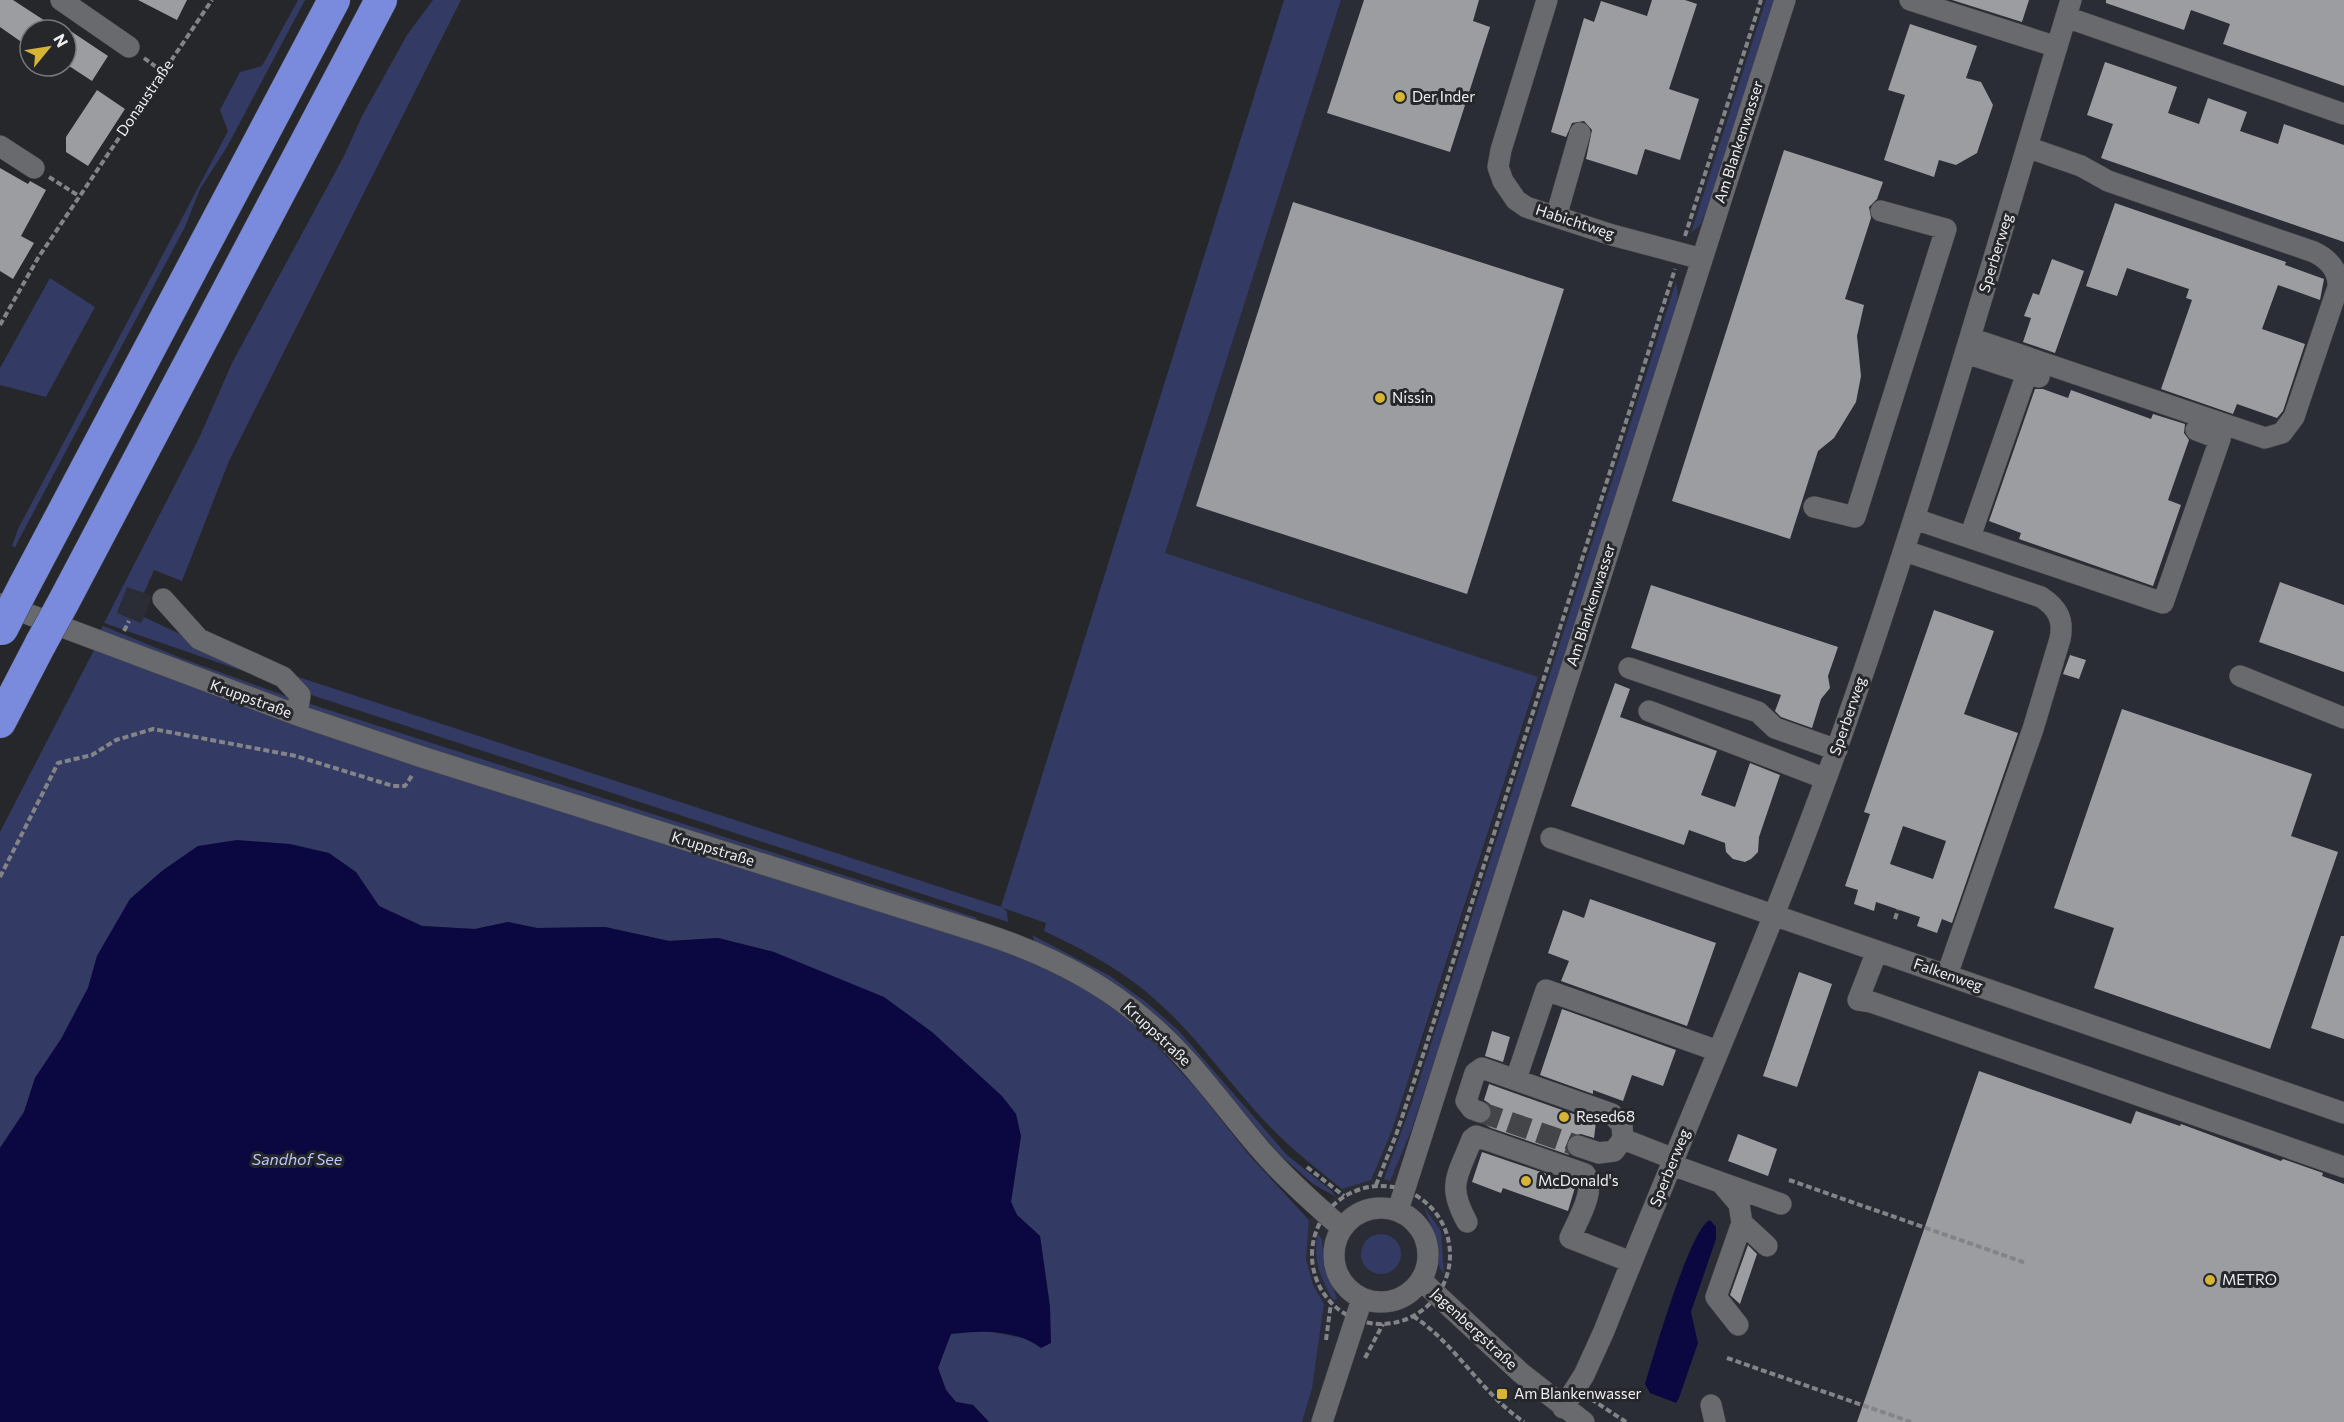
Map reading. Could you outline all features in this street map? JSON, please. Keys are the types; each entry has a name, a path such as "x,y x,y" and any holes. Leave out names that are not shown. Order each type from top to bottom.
{"highway":[{"path":"7,613 334,0"},
{"path":"0,722 381,0"}],"street":[{"path":"61,0 129,47"},
{"name":"Habichtweg","path":"1547,0 1501,150 1498,167 1508,190 1526,207 1702,259"},
{"name":"Am Blankenwasser","path":"1398,1210 1785,0"},
{"path":"1910,0 2057,47"},
{"path":"2069,8 2344,114"},
{"name":"Sperberweg","path":"1563,1408 1595,1352 1773,915 1837,750 1905,551 2069,8"},
{"path":"1556,217 1580,133"},
{"path":"0,146 34,168"},
{"path":"1968,345 2265,438 2282,433 2294,417 2338,287 2337,275 2331,264 2314,252 2108,181 2081,166 2027,147"},
{"path":"1814,507 1855,517 1946,229 1881,211"},
{"path":"1915,519 2163,603 2217,450 2220,439 2027,373 1968,345"},
{"path":"1970,537 2027,373"},
{"path":"1905,551 2041,597 2054,607 2062,625 2060,639 2033,729 1947,975"},
{"path":"163,599 199,639 283,676 294,685 300,695 297,715"},
{"name":"Kruppstraße","path":"7,613 422,757 982,933 1053,960 1118,998 1162,1035 1197,1071 1259,1148 1342,1228"},
{"path":"1629,668 1758,712 1775,728 1837,750"},
{"path":"2240,676 2344,718"},
{"path":"1648,711 1826,779"},
{"name":"Falkenweg","path":"1551,838 2344,1113"},
{"path":"1877,951 1858,1000 1871,1002 2344,1167"},
{"path":"1516,1079 1546,990 1718,1051"},
{"path":"1480,1112 1472,1109 1466,1101 1477,1070 1486,1068 1612,1114 1622,1125 1623,1139 1614,1151 1606,1154 1578,1146"},
{"path":"1467,1222 1456,1201 1454,1189 1472,1139 1476,1136 1585,1174 1589,1180 1590,1189 1570,1238 1631,1262"},
{"path":"1623,1139 1722,1184 1781,1204"},
{"path":"1722,1184 1738,1204 1742,1223 1716,1297 1738,1325"},
{"path":"1382,1207 1398,1210 1420,1227 1429,1254 1427,1268 1410,1293 1396,1300 1381,1302 1362,1299 1343,1282 1336,1270 1334,1248 1342,1228 1352,1217 1366,1209 1382,1207"},
{"path":"1742,1223 1767,1246"},
{"name":"Jagenbergstraße","path":"1421,1280 1563,1408 1584,1422"},
{"path":"1322,1422 1362,1299"}],"path":[{"name":"Donaustraße","path":"0,325 38,258 212,0"},
{"path":"1376,1185 1396,1135 1429,1038 1761,0"},
{"path":"34,168 79,196"},
{"path":"124,632 129,621"},
{"path":"0,877 58,763 93,755 116,740 153,729 296,756 393,786 405,786 422,757"},
{"path":"1895,919 1898,910"},
{"path":"1789,1180 2026,1263"},
{"path":"1376,1185 1404,1189 1432,1208 1442,1223 1450,1257 1447,1275 1437,1295 1413,1316 1383,1324 1355,1319 1330,1302 1319,1286 1313,1268 1314,1239 1325,1214 1344,1196 1376,1185"},
{"path":"1447,1275 1455,1282"},
{"path":"1413,1316 1436,1334 1496,1399 1524,1422"},
{"path":"1727,1358 1911,1422"},
{"path":"1576,1388 1626,1422"},
{"path":"1605,1422 1612,1413"}],"shaded area":[{"path":"298,0 305,0 227,147 200,189 185,227 15,547 12,546 18,529 228,131 220,110 240,72 262,66"},
{"path":"433,0 461,0 229,461 182,581 154,570 144,593 127,587 117,613 141,623 144,617 197,642 254,675 104,623 200,436 232,363 344,156 362,116 407,35"},
{"path":"1284,0 1341,0 1165,553 1538,677 1392,1130 1371,1180 1342,1189 1269,1126 1188,1032 1156,1000 1105,963 1044,931 1046,923 1003,908 1007,912 1008,922 302,692 280,671 1001,907"},
{"path":"1341,0 2344,0 2344,1422 1302,1422 1312,1389 1324,1304 1313,1285 1306,1259 1309,1220 1341,1189 1301,1156 1260,1117 1182,1025 1139,986 1091,954 1044,931 1419,1050 1538,678 1164,553"},
{"path":"1766,0 1774,0 1709,205 1700,225 1691,233"},
{"path":"50,278 95,307 46,397 0,385 0,368"},
{"path":"1676,282 1678,295 1676,309 1447,1023 1411,1131 1390,1181 1384,1179 1413,1100"},
{"path":"127,587 152,596 142,623 117,614"},
{"path":"103,626 181,658 294,699 293,704 100,631"},
{"path":"94,650 710,858 967,938 1014,955 1073,981 1120,1012 1157,1046 1195,1087 1250,1156 1309,1220 1306,1259 1313,1285 1324,1304 1312,1389 1302,1422 989,1422 973,1405 956,1402 946,1390 938,1368 951,1333 987,1331 1029,1339 1050,1307 1040,1236 1017,1215 1011,1202 1021,1136 774,952 718,938 669,941 605,927 537,928 508,922 475,929 422,926 379,906 356,872 198,846 162,871 130,899 97,956 88,988 61,1039 35,1078 24,1112 0,1148 0,832"},
{"path":"307,703 977,918 976,921 516,778 305,708"},
{"path":"1032,935 1110,976 1146,1002 1179,1031 1287,1155 1332,1191 1336,1197 1313,1184 1279,1154 1173,1030 1139,1001 1035,942"},
{"path":"1424,1207 1441,1231 1444,1275 1438,1264 1436,1239"},
{"path":"1318,1234 1322,1239 1324,1264 1337,1299 1333,1300 1319,1268 1316,1252"},
{"path":"1381,1234 1389,1235 1395,1240 1400,1246 1400,1262 1395,1268 1389,1273 1381,1274 1373,1273 1367,1268 1362,1262 1361,1254 1362,1246 1367,1240 1373,1235"}],"water":[{"name":"Sandhof See","path":"237,840 290,844 329,853 356,872 379,906 422,926 475,929 508,922 537,928 605,927 669,941 718,938 774,952 884,997 932,1032 1002,1096 1016,1114 1021,1136 1011,1202 1017,1215 1040,1236 1050,1307 1051,1343 1041,1348 1021,1337 998,1332 951,1334 938,1368 946,1390 956,1402 973,1405 989,1422 0,1422 0,1148 24,1112 35,1078 61,1039 88,988 97,956 130,899 162,871 198,846"},
{"path":"1710,1220 1716,1227 1716,1239 1691,1312 1698,1343 1676,1403 1650,1393 1645,1384 1683,1269 1702,1228"}],"building":[{"path":"0,0 13,0 41,18 18,18 18,40 0,27"},
{"path":"138,0 187,0 177,20"},
{"path":"1364,0 1479,0 1473,21 1490,27 1450,152 1327,113"},
{"path":"1652,0 1685,0 1697,4 1669,89 1699,99 1680,160 1645,149 1637,175 1586,159 1592,130 1584,121 1572,123 1566,137 1551,132 1584,18 1594,22 1601,1 1647,16"},
{"path":"1952,0 2029,0 2022,22"},
{"path":"2106,0 2344,0 2344,86 2223,44 2230,24 2191,10 2184,30 2106,3"},
{"path":"1910,24 1977,46 1966,78 1981,82 1993,105 1977,153 1956,165 1939,160 1934,177 1884,160 1905,95 1888,90"},
{"path":"78,36 108,56 92,81 78,72"},
{"path":"2105,62 2177,87 2168,113 2199,124 2208,98 2247,112 2240,131 2278,144 2284,124 2344,145 2344,242 2101,158 2113,124 2087,115"},
{"path":"97,90 125,109 88,166 66,152 66,137"},
{"path":"1784,150 1883,182 1877,199 1869,207 1871,218 1845,299 1864,305 1857,336 1861,376 1856,402 1834,438 1818,451 1790,539 1672,501"},
{"path":"0,168 28,184 30,181 46,190 21,236 34,243 13,279 0,271"},
{"name":"Nissin","path":"1293,202 1564,289 1467,594 1196,506"},
{"path":"2115,203 2286,262 2285,265 2324,279 2320,300 2278,285 2262,329 2305,344 2283,411 2277,418 2237,404 2233,414 2161,389 2192,300 2186,298 2189,289 2127,268 2117,296 2086,286"},
{"path":"2052,259 2084,271 2055,353 2023,342 2031,318 2024,316 2033,293 2039,295"},
{"path":"2035,389 2043,389 2068,398 2071,390 2151,419 2153,414 2185,424 2184,433 2189,440 2168,500 2181,505 2153,586 2019,539 2021,533 1989,521"},
{"path":"2280,582 2344,605 2344,672 2259,642"},
{"path":"1651,585 1838,647 1828,676 1830,688 1821,699 1812,728 1781,717 1775,711 1781,695 1631,648"},
{"path":"1934,610 1994,631 1964,714 2018,733 1952,923 1942,919 1937,933 1917,926 1920,917 1876,902 1874,911 1854,904 1858,890 1845,886 1870,814 1864,812","holes":["1903,826 1946,841 1933,879 1890,864"]},
{"path":"2070,655 2086,660 2079,679 2063,674"},
{"path":"1615,683 1630,689 1620,717 1717,751 1701,795 1735,807 1750,763 1780,775 1759,837 1758,852 1751,859 1745,862 1733,859 1726,852 1725,843 1689,830 1684,845 1571,806"},
{"path":"2122,709 2312,774 2291,836 2338,852 2270,1049 2094,988 2114,928 2054,908"},
{"path":"1590,899 1716,943 1687,1026 1561,981 1569,961 1548,953 1563,910 1584,918"},
{"path":"2341,936 2344,936 2344,1039 2311,1028"},
{"path":"1799,972 1832,984 1797,1087 1763,1076"},
{"path":"1562,1009 1676,1050 1663,1086 1632,1075 1623,1101 1593,1090 1593,1094 1540,1075"},
{"path":"1492,1031 1510,1037 1503,1062 1485,1056"},
{"path":"1979,1071 2131,1124 2136,1111 2180,1126 2181,1124 2281,1161 2283,1159 2323,1173 2322,1176 2344,1184 2344,1422 1857,1422"},
{"path":"1489,1084 1596,1122 1594,1138 1581,1134 1570,1136 1565,1148 1569,1155 1491,1128 1484,1124 1492,1116 1490,1104 1484,1100"},
{"path":"1738,1134 1777,1149 1768,1176 1728,1161"},
{"name":"McDonald's","path":"1482,1152 1576,1184 1568,1211 1503,1188 1501,1193 1472,1182"},
{"path":"1748,1245 1757,1254 1740,1304 1730,1295"}],"tunnel":[{"path":"1480,1112 1578,1146"}],"place":[{"name":"Der Inder","path":"1400,97"},
{"name":"Nissin","path":"1380,398"},
{"name":"Resed68","path":"1564,1117"},
{"name":"McDonald's","path":"1526,1181"},
{"name":"METRO","path":"2210,1280"},
{"name":"Am Blankenwasser","path":"1502,1394"}]}
